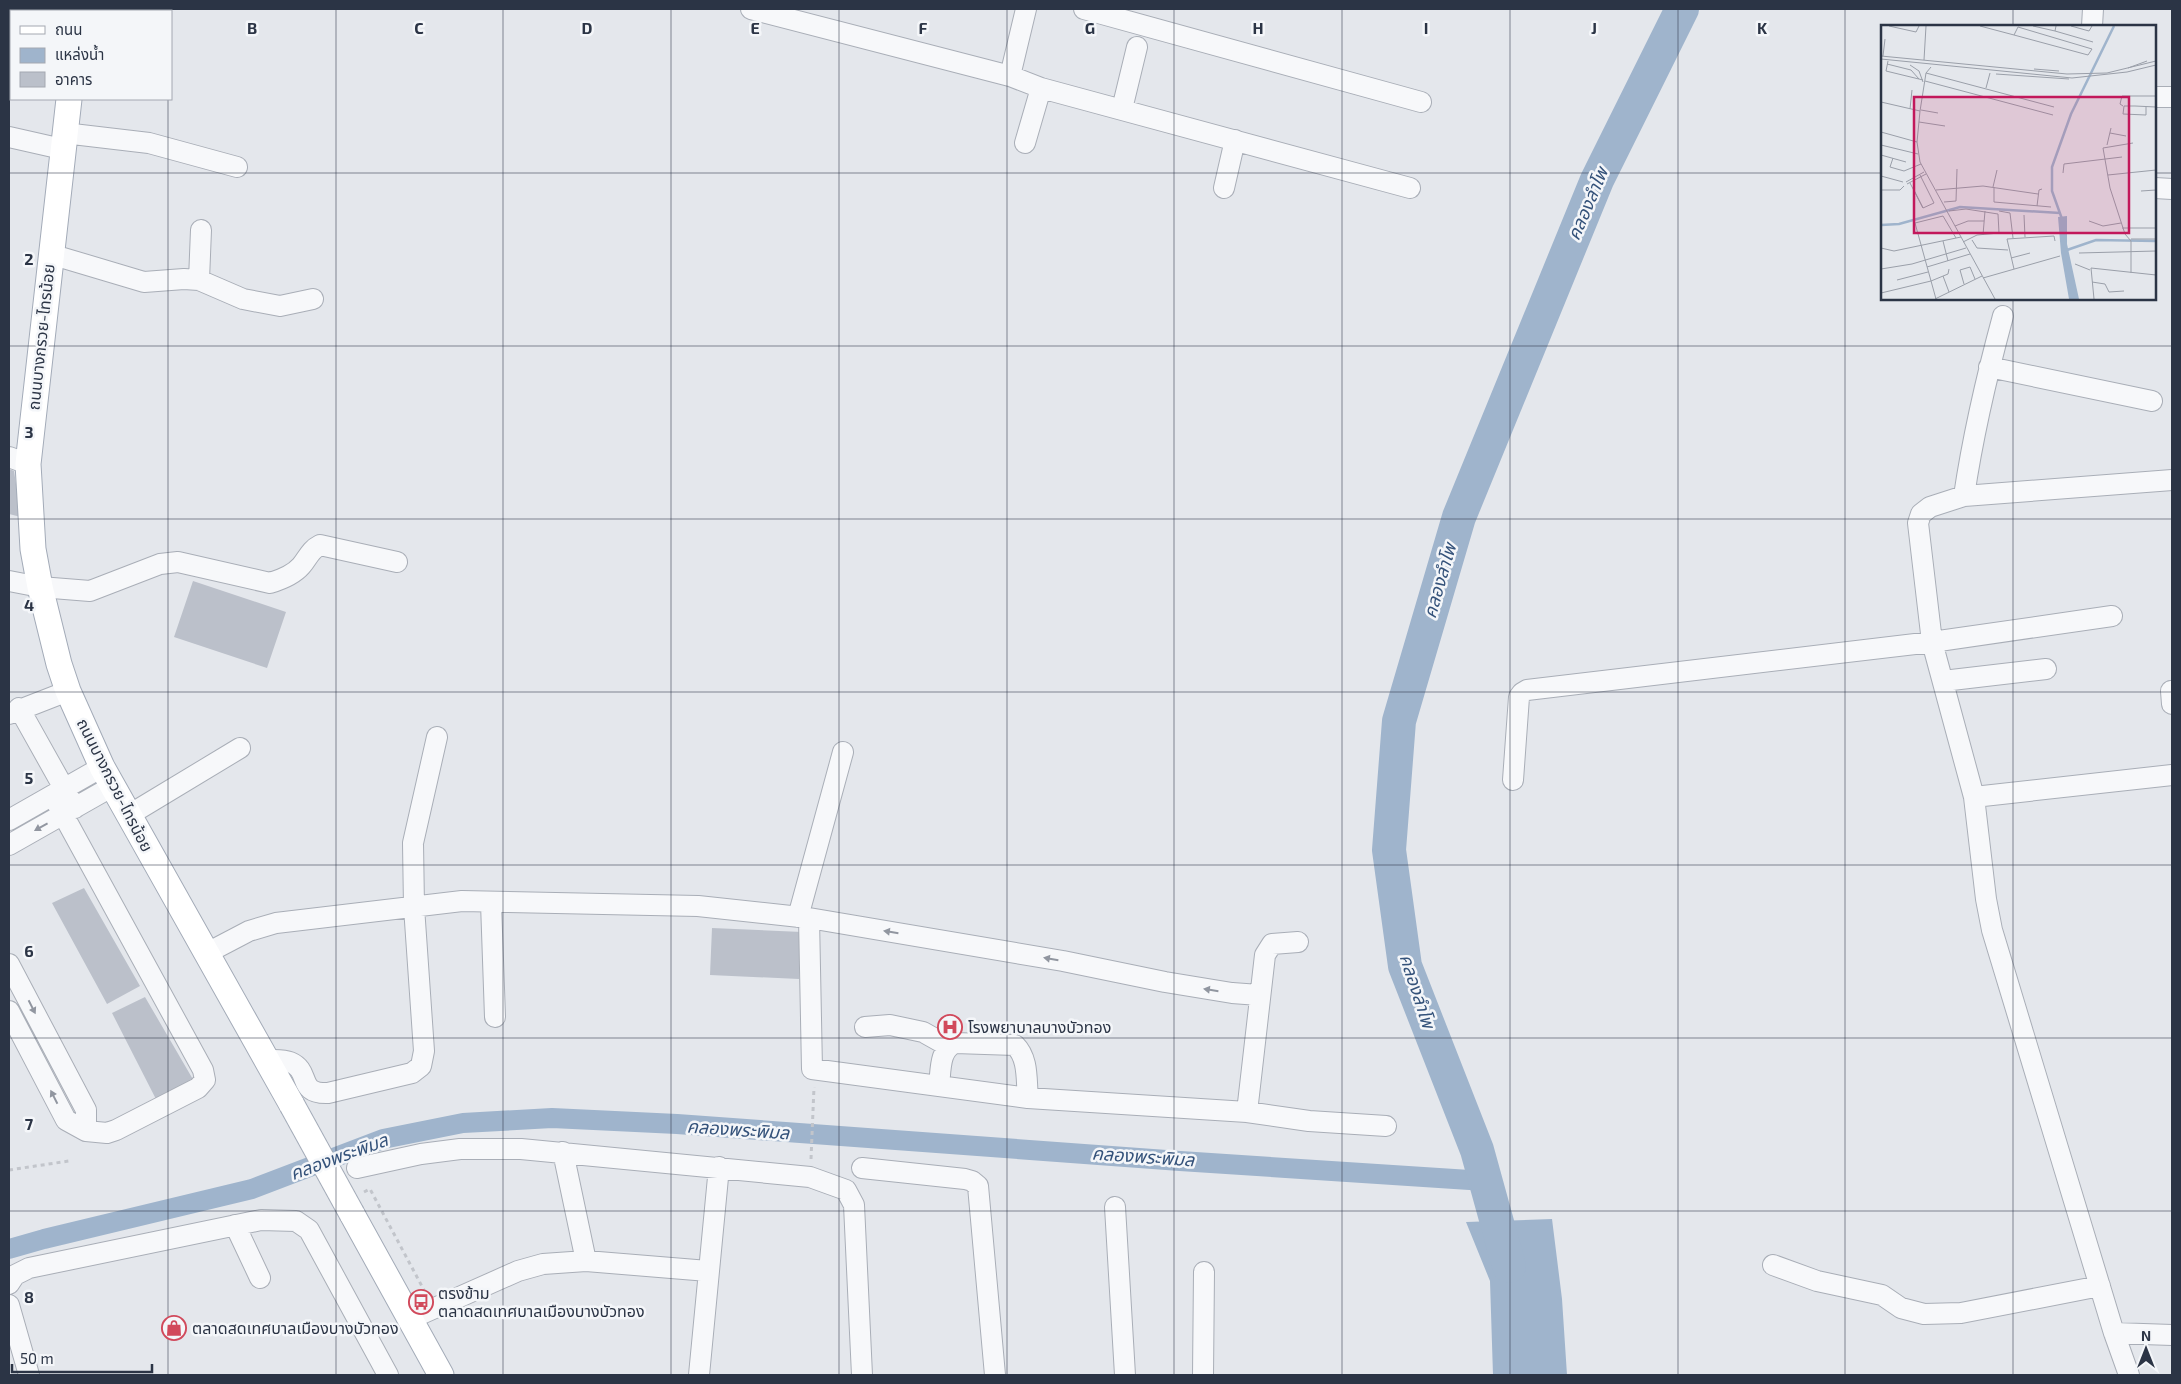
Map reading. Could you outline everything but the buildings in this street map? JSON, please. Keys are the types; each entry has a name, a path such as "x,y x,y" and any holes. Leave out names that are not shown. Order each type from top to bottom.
{"main road":[{"name":"ถนนบางกรวย-ไทรน้อย","path":"69,100 50,254 18,461 40,587 59,664 68,691 108,776 441,1375"}],"street":[{"path":"751,9 1010,76 1041,88 1410,188"},
{"path":"1010,76 1026,9"},
{"path":"1084,9 1421,102"},
{"path":"2092,25 2093,9"},
{"path":"1122,109 1137,47"},
{"path":"1025,143 1041,88"},
{"path":"2156,97 2172,97"},
{"path":"9,137 63,141 149,143 237,166"},
{"path":"1224,188 1235,140"},
{"path":"2156,188 2172,189"},
{"path":"199,280 202,230"},
{"path":"50,254 144,282 184,279 199,280 243,299 280,306 313,299"},
{"path":"1964,496 1970,457 1989,368 2003,316"},
{"path":"1989,368 2152,401"},
{"path":"2129,1375 2114,1333 1992,930 1986,899 1974,797 1932,642 1918,523 1922,514 1930,508 1964,496 2172,480"},
{"path":"9,581 40,587 90,591 160,564 178,562 270,583 280,580 300,567 313,548 320,545 398,562"},
{"path":"1513,780 1519,697 1527,690 1932,642 2112,616"},
{"path":"1943,681 2046,669"},
{"path":"9,1010 66,1120 86,1131 107,1133 116,1130 198,1088 205,1080 203,1070 59,792 14,711 68,691"},
{"path":"266,1060 289,1061 297,1066 309,1089 316,1094 412,1074 421,1066 424,1051 414,906 413,843 437,737"},
{"path":"129,815 240,748"},
{"path":"843,752 804,917 812,1069 1028,1098 1247,1112 1309,1121 1386,1126"},
{"path":"1974,797 2172,774"},
{"path":"9,820 59,792 108,776"},
{"path":"9,845 69,812 108,776"},
{"path":"207,953 249,931 276,923 462,901 698,906 804,917 1063,961 1165,982 1232,993 1259,995"},
{"path":"491,902 495,1017"},
{"path":"1247,1112 1262,964 1268,947 1272,944 1298,942"},
{"path":"9,964 86,1110 86,1131"},
{"path":"865,1027 890,1026 923,1032 948,1046"},
{"path":"31,1053 50,1042"},
{"path":"939,1086 943,1055 948,1046 955,1043 1015,1045 1020,1050 1025,1062 1028,1098"},
{"path":"357,1168 421,1154 460,1149 522,1149 810,1177 846,1190 854,1205 862,1375"},
{"path":"563,1152 586,1261"},
{"path":"699,1375 719,1167"},
{"path":"862,1168 964,1179 972,1181 978,1186 995,1375"},
{"path":"1114,1207 1125,1375"},
{"path":"9,1284 15,1275 29,1268 261,1220 280,1219 296,1221 308,1230 388,1375"},
{"path":"235,1226 260,1278"},
{"path":"410,1319 518,1271 543,1264 586,1261 708,1271"},
{"path":"1773,1265 1817,1281 1882,1295 1901,1308 1924,1314 1961,1313 2100,1286"},
{"path":"1203,1375 1204,1272"},
{"path":"9,1305 16,1353 29,1375"},
{"path":"2114,1333 2172,1335"}],"path":[{"path":"811,1165 814,1095"},
{"path":"9,1170 69,1161"}],"water":[{"path":"1552,1219 1562,1299 1567,1375 1493,1375 1490,1281 1466,1222"}],"waterway":[{"name":"คลองลำโพ","path":"1509,1266 1477,1150 1405,966 1389,850 1399,721 1459,517 1597,180 1682,9"},
{"name":"คลองพระพิมล","path":"9,1249 252,1189 383,1139 463,1123 552,1118 677,1124 1180,1161 1485,1181"}],"place":[{"name":"โรงพยาบาลบางบัวทอง","path":"950,1027"},
{"name":"ตรงข้าม ตลาดสดเทศบาลเมืองบางบัวทอง","path":"421,1302"},
{"name":"ตลาดสดเทศบาลเมืองบางบัวทอง","path":"174,1328"}]}
